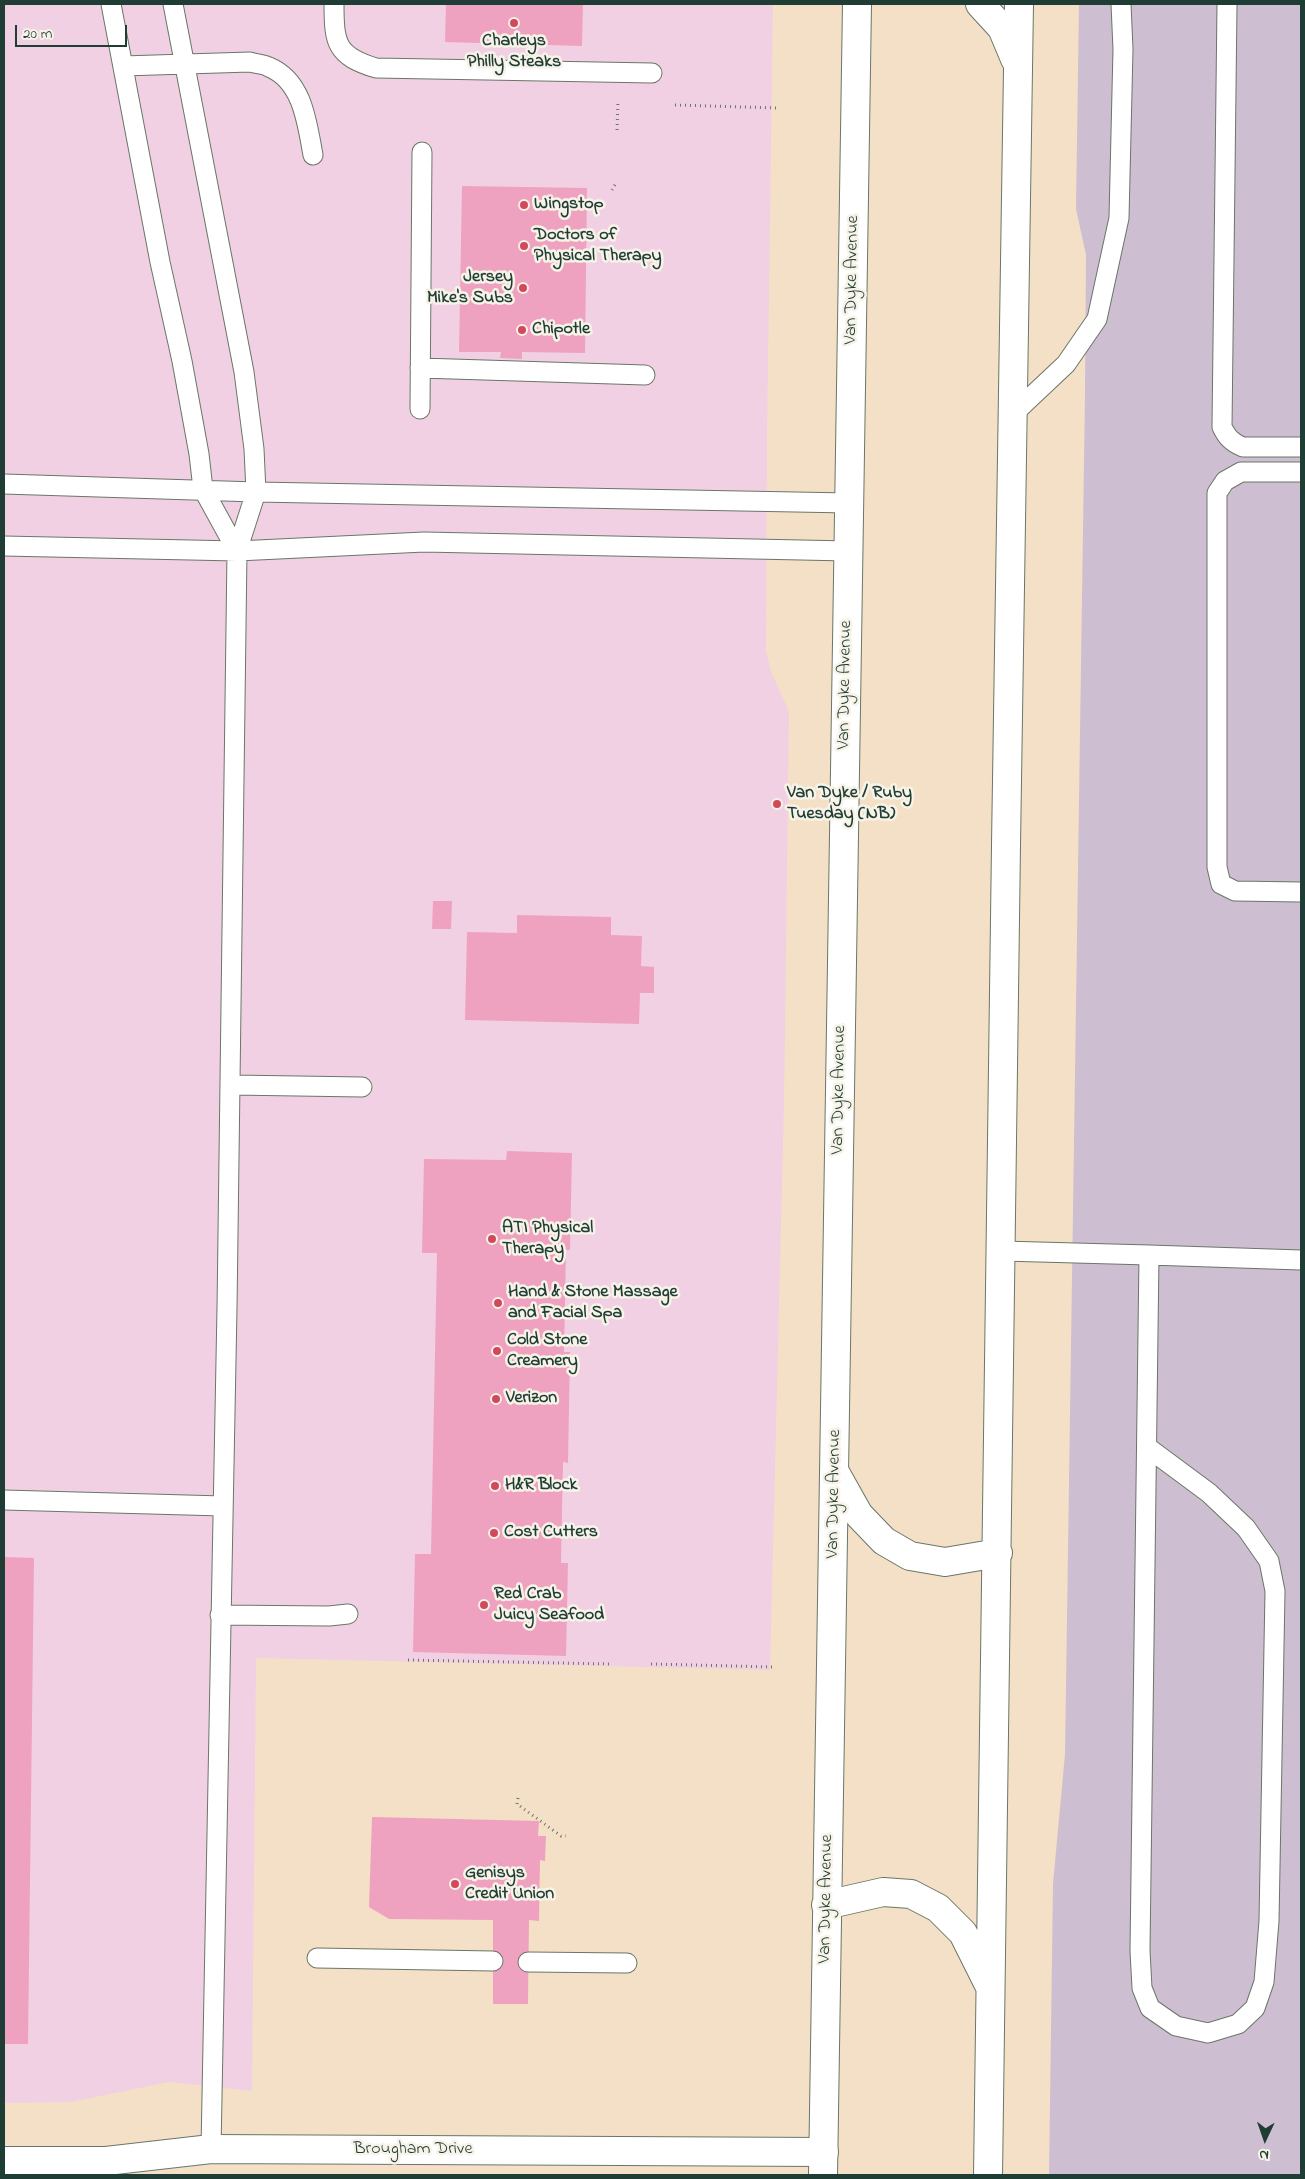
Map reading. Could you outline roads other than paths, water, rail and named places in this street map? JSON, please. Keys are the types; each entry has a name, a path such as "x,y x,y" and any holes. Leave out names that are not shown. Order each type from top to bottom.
{"main road":[{"name":"Van Dyke Avenue","path":"824,2164 826,1905 836,1472 857,4"},
{"path":"980,4 1002,28 1018,65"},
{"path":"988,2175 998,1553 1006,835 1020,4"},
{"path":"836,1472 859,1515 884,1541 910,1556 945,1562 998,1553"},
{"path":"826,1905 882,1892 911,1894 938,1908 962,1933 991,1989"},
{"name":"Brougham Drive","path":"4,2161 106,2161 211,2149 824,2164"}],"lane":[{"path":"111,4 160,262 182,361 199,454 203,489 237,551"},
{"path":"173,4 183,64 244,372 254,449 256,492 237,551 232,1085 220,1615 211,2149"},
{"path":"334,4 334,27 339,48 355,62 376,68 652,73"},
{"path":"1014,413 1066,364 1098,319 1119,218 1123,49 1121,4"},
{"path":"1227,4 1222,427 1227,438 1234,444 1243,446 1301,447"},
{"path":"123,66 250,62 269,66 288,79 300,98 313,155"},
{"path":"420,409 422,152"},
{"path":"420,368 645,375"},
{"path":"1301,472 1241,472 1225,481 1217,493 1217,867 1221,884 1235,891 1301,892"},
{"path":"4,484 256,492 849,503"},
{"path":"4,546 237,551 424,542 848,551"},
{"path":"232,1085 362,1087"},
{"path":"1002,1251 1301,1260"},
{"path":"1147,1447 1210,1493 1246,1528 1269,1561 1276,1591 1269,1921 1264,1982 1254,2008 1238,2024 1208,2033 1176,2026 1156,2013 1150,2008 1142,1988 1140,1951 1147,1447 1150,1255"},
{"path":"4,1500 223,1506"},
{"path":"220,1615 329,1616 348,1614"},
{"path":"317,1958 493,1961"},
{"path":"528,1962 627,1964"}],"place":[{"name":"Charleys Philly Steaks","path":"514,23"},
{"name":"Wingstop","path":"524,205"},
{"name":"Doctors of Physical Therapy","path":"524,246"},
{"name":"Jersey Mike's Subs","path":"523,288"},
{"name":"Chipotle","path":"522,330"},
{"name":"Van Dyke / Ruby Tuesday (NB)","path":"777,804"},
{"name":"ATI Physical Therapy","path":"492,1239"},
{"name":"Hand & Stone Massage and Facial Spa","path":"498,1303"},
{"name":"Cold Stone Creamery","path":"497,1351"},
{"name":"Verizon","path":"496,1399"},
{"name":"H&R Block","path":"495,1486"},
{"name":"Cost Cutters","path":"494,1533"},
{"name":"Red Crab Juicy Seafood","path":"484,1605"},
{"name":"Genisys Credit Union","path":"455,1884"}]}
